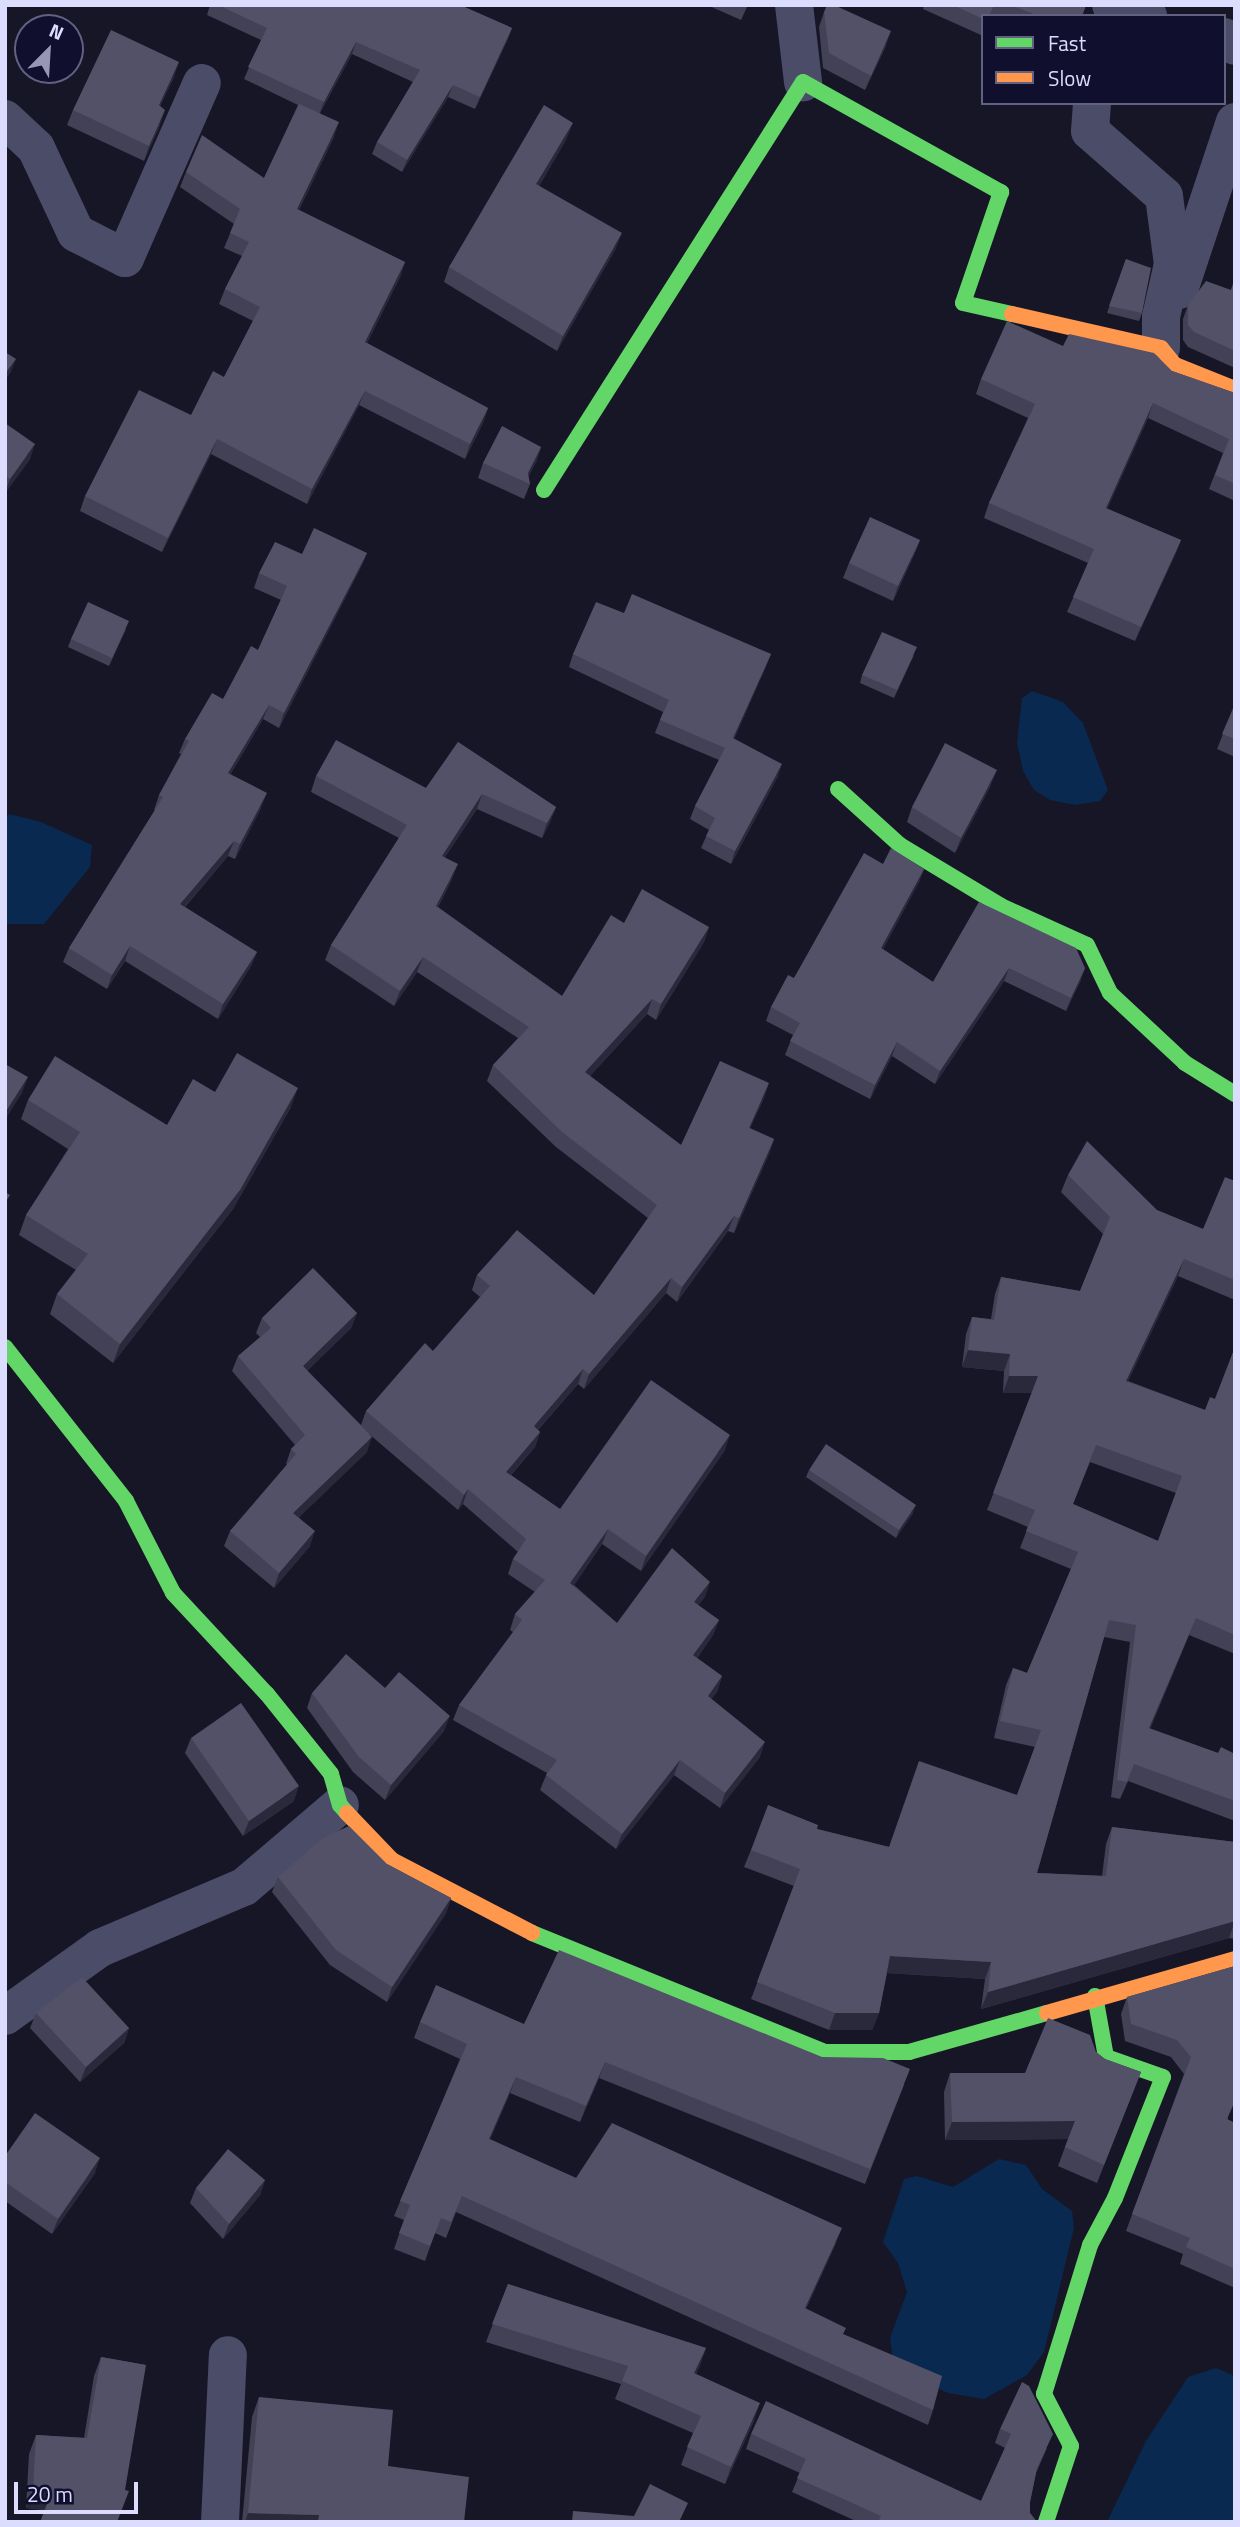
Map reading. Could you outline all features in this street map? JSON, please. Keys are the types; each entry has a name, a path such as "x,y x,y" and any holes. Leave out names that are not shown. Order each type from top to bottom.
{"street":[{"path":"544,490 803,82 794,5"},
{"path":"1111,5 1141,14"},
{"path":"803,82 1000,192 963,303 1161,332"},
{"path":"5,119 36,148 76,233 125,258 202,83"},
{"path":"1091,105 1090,131 1164,196 1173,264 1161,332 1175,365 1235,389"},
{"path":"1161,332 1178,292 1235,122"},
{"path":"838,789 900,845 1001,906 1087,945 1110,993 1185,1063 1235,1094"},
{"path":"5,1347 126,1501 173,1592 267,1694 331,1774 340,1805 392,1860 542,1938 825,2052 909,2052 1095,1996 1235,1959"},
{"path":"8,2010 100,1948 244,1887 340,1805"},
{"path":"1046,2522 1071,2446 1044,2394 1090,2245 1115,2198 1163,2077 1106,2057 1095,1996"},
{"path":"220,2522 228,2355"}],"water":[{"path":"1032,691 1063,702 1083,723 1108,790 1100,801 1075,805 1050,800 1034,790 1023,771 1017,743 1022,698"},
{"path":"9,814 41,822 92,845 90,867 44,924 5,924 5,819"},
{"path":"999,2159 1026,2165 1042,2189 1072,2211 1074,2228 1044,2352 1027,2375 984,2399 948,2393 920,2380 893,2360 890,2338 907,2292 898,2263 883,2242 904,2179 917,2176 953,2187"},
{"path":"1216,2368 1235,2376 1235,2522 1107,2522 1146,2441 1188,2377"}],"building":[{"path":"218,5 460,5 512,28 480,97 453,85 407,160 377,142 420,70 356,42 324,102 248,67 267,28"},
{"path":"827,5 834,5 891,31 871,76 829,53 824,12"},
{"path":"953,5 994,5 990,14 981,14 981,18"},
{"path":"1010,5 1086,5 1083,14 1034,14"},
{"path":"111,30 179,62 159,105 165,110 149,146 73,110"},
{"path":"299,104 339,122 297,209 405,262 365,342 488,408 470,444 365,391 312,489 217,439 168,538 85,496 139,390 191,415 213,371 224,377 260,307 225,289 249,242 230,233 240,209 186,172 202,135 264,178"},
{"path":"544,105 573,123 536,184 622,233 563,336 449,267"},
{"path":"1126,259 1151,268 1142,313 1109,306"},
{"path":"1235,278 1235,351 1194,332 1188,325 1188,305 1206,281 1231,290"},
{"path":"1007,321 1063,346 1069,334 1154,353 1172,371 1235,393 1235,484 1215,475 1229,439 1153,403 1106,508 1181,540 1141,627 1073,597 1094,549 989,503 1035,404 981,379"},
{"path":"5,352 16,359 5,374"},
{"path":"5,423 35,444 10,479 5,475"},
{"path":"502,426 541,447 528,473 530,484 483,463"},
{"path":"870,517 920,540 898,586 849,563"},
{"path":"314,528 367,553 284,713 269,705 228,773 267,793 240,844 234,841 180,904 257,952 223,1004 130,946 112,975 69,948 163,797 159,795 189,741 185,739 212,693 223,699 251,646 258,650 287,586 259,573 275,542 302,554"},
{"path":"632,594 771,654 733,738 782,764 735,851 706,836 715,818 695,806 725,748 660,720 669,700 573,654 596,602 624,613"},
{"path":"88,602 129,621 112,658 71,639"},
{"path":"882,632 917,647 897,690 862,675"},
{"path":"1235,704 1235,739 1222,734"},
{"path":"336,740 426,788 458,742 556,807 547,823 482,794 442,856 458,864 436,906 562,996 611,915 624,923 642,889 709,927 661,1004 652,999 585,1072 681,1145 720,1061 769,1083 749,1128 774,1139 739,1218 734,1216 682,1287 671,1278 589,1374 583,1369 534,1426 540,1432 506,1472 560,1509 651,1380 730,1435 646,1556 608,1529 570,1583 617,1623 672,1548 710,1582 694,1602 719,1620 693,1655 722,1676 708,1696 765,1742 725,1793 680,1760 622,1834 546,1775 557,1760 459,1705 522,1620 515,1614 545,1580 513,1559 526,1539 468,1489 464,1495 366,1411 425,1343 433,1351 490,1286 477,1275 517,1230 594,1295 657,1205 562,1132 493,1065 529,1027 423,957 400,991 331,945 407,825 316,776"},
{"path":"945,743 997,770 961,838 912,807"},
{"path":"891,848 924,869 881,948 933,982 979,902 1076,948 1085,968 1071,998 1009,968 940,1071 897,1042 875,1085 790,1041 800,1023 771,1007 788,975 794,978 864,853 883,864"},
{"path":"237,1053 298,1088 240,1190 120,1344 57,1294 88,1254 26,1215 80,1132 28,1100 55,1056 167,1125 193,1079 215,1092"},
{"path":"5,1064 28,1077 5,1113"},
{"path":"1087,1141 1157,1210 1203,1229 1225,1177 1235,1181 1235,1280 1184,1259 1126,1381 1205,1410 1210,1397 1215,1399 1235,1347 1235,1635 1196,1618 1149,1728 1218,1753 1221,1747 1235,1754 1235,1801 1134,1764 1127,1782 1117,1780 1136,1625 1109,1620 1037,1873 1106,1876 1112,1827 1235,1842 1235,1921 988,1992 991,1962 890,1956 879,2013 835,2013 757,1982 800,1869 751,1850 768,1805 818,1825 817,1829 889,1847 919,1761 1017,1795 1041,1730 1000,1721 1013,1668 1027,1673 1078,1552 1026,1531 1035,1510 993,1493 1038,1376 1009,1376 1010,1354 968,1350 972,1317 994,1320 1001,1277 1080,1291 1110,1217 1068,1175","holes":["1096,1445 1182,1476 1158,1541 1073,1504"]},
{"path":"313,1268 357,1313 303,1366 372,1437 293,1513 315,1531 279,1573 230,1531 296,1454 291,1449 305,1435 238,1356 271,1328 262,1318"},
{"path":"826,1444 916,1505 899,1530 809,1470"},
{"path":"346,1654 385,1688 399,1672 450,1716 391,1785 359,1757 312,1693"},
{"path":"241,1703 299,1786 249,1821 191,1738"},
{"path":"349,1826 387,1864 451,1898 392,1987 336,1950 278,1877 323,1838"},
{"path":"559,1950 822,2057 883,2058 910,2069 870,2169 605,2062 586,2106 516,2077 489,2139 576,2178 612,2123 842,2228 805,2308 846,2328 843,2334 942,2376 933,2410 462,2196 451,2222 441,2218 430,2246 399,2233 410,2205 400,2201 467,2044 420,2022 436,1985 524,2024"},
{"path":"1235,1966 1235,2101 1227,2119 1235,2123 1235,2269 1186,2247 1190,2238 1132,2214 1191,2057 1177,2040 1131,2024 1127,1997"},
{"path":"82,1977 129,2028 86,2067 36,2013"},
{"path":"1048,2018 1090,2035 1096,2052 1105,2059 1141,2072 1104,2165 1065,2147 1075,2121 952,2122 950,2073 1025,2073"},
{"path":"35,2113 100,2158 58,2219 5,2182 5,2156"},
{"path":"228,2149 265,2180 229,2224 196,2188"},
{"path":"508,2284 706,2348 694,2373 760,2403 731,2467 687,2447 701,2416 622,2381 628,2366 492,2324"},
{"path":"101,2357 146,2365 125,2490 129,2491 117,2522 40,2522 52,2491 33,2490 36,2435 87,2438"},
{"path":"1022,2382 1029,2386 1053,2434 1037,2468 1030,2502 1030,2513 1037,2522 878,2522 881,2516 797,2478 806,2459 751,2434 766,2401 981,2501 1011,2434 1000,2429"},
{"path":"259,2397 393,2410 388,2466 469,2477 464,2522 319,2522 319,2515 248,2513"},
{"path":"650,2484 688,2503 679,2522 572,2522 573,2511 634,2516"}],"traffic: fast":[{"path":"544,490 803,82 1001,192 963,303 1012,314"},
{"path":"838,789 900,845 1001,906 1087,945 1110,993 1185,1063 1235,1094"},
{"path":"5,1347 126,1501 173,1593 267,1694 331,1774 340,1805 347,1813"},
{"path":"532,1933 825,2052 909,2052 1047,2013"},
{"path":"1046,2522 1071,2446 1044,2394 1090,2245 1115,2198 1163,2077 1106,2057 1095,1996"}],"traffic: slow":[{"path":"1012,314 1161,348 1175,365 1235,389"},
{"path":"347,1813 392,1860 532,1933"},
{"path":"1047,2013 1235,1959"}]}
